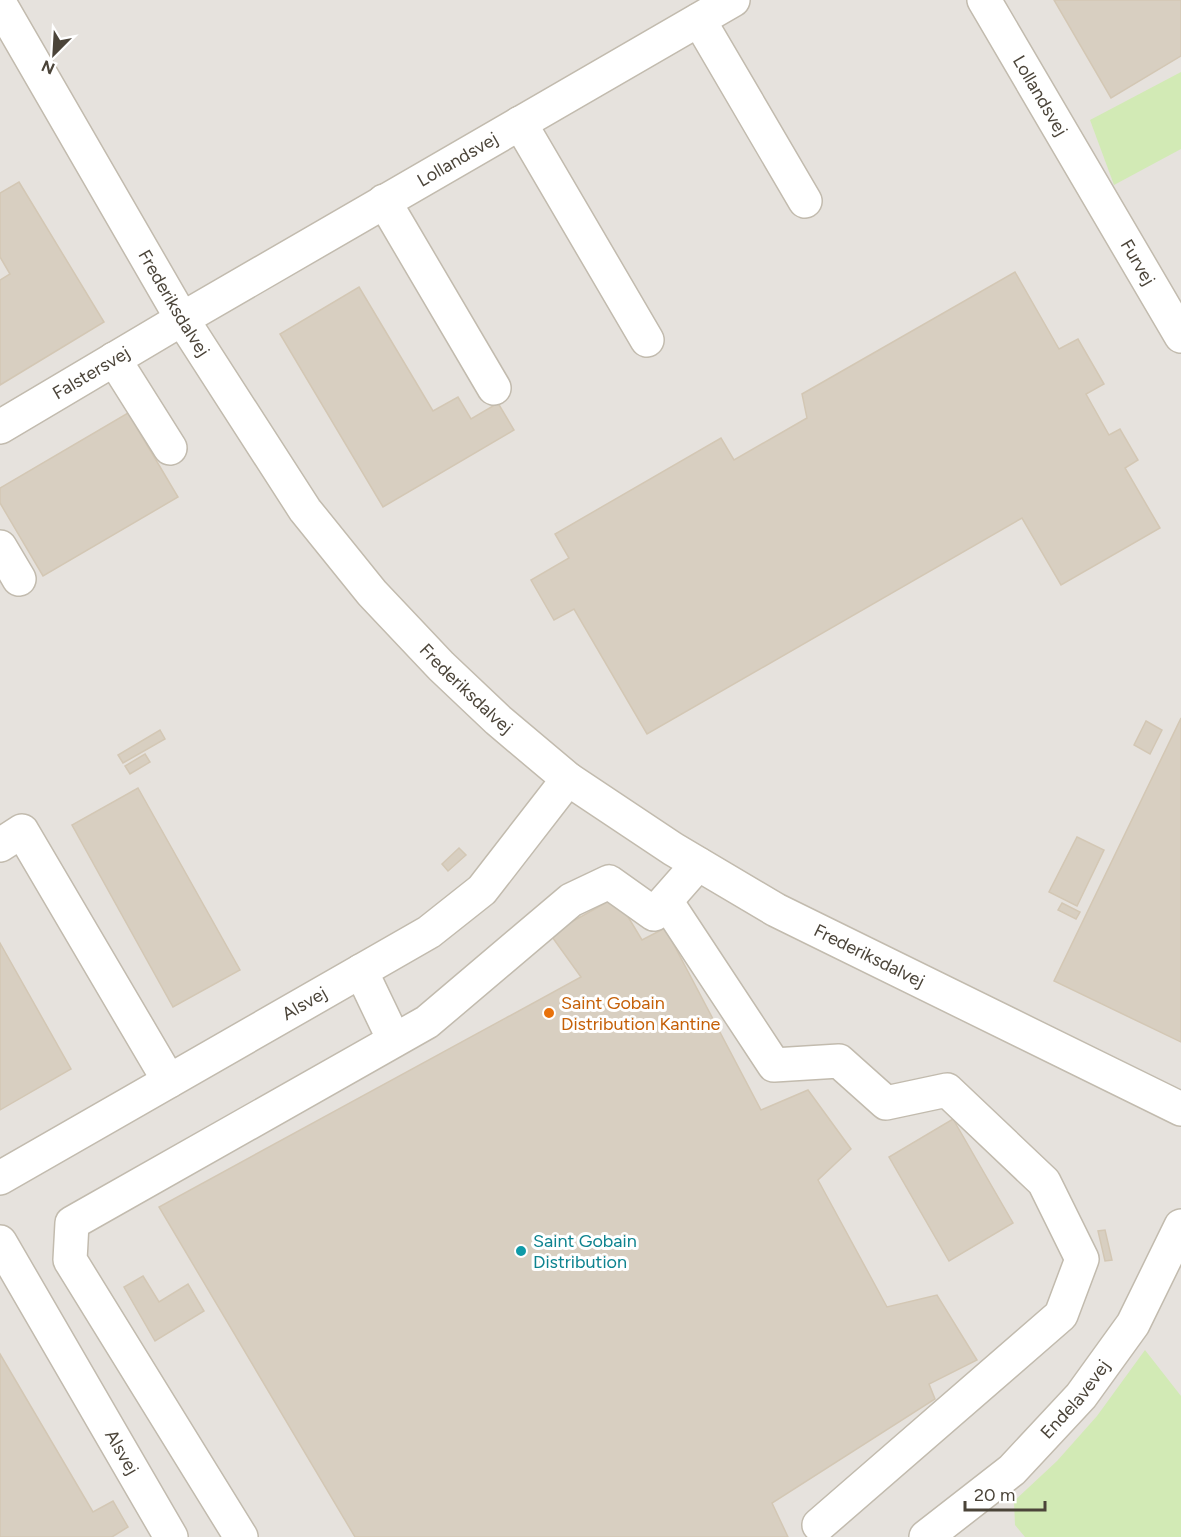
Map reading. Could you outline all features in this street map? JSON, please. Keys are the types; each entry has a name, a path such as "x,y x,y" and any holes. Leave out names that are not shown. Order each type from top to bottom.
{"street":[{"name":"Lollandsvej","path":"182,319 733,0"},
{"name":"Lollandsvej","path":"984,0 1096,190"},
{"name":"Frederiksdalvej","path":"0,4 182,319 305,510 372,593 441,666 489,712 568,779 698,864 776,910 1181,1108"},
{"path":"699,20 805,201"},
{"path":"520,123 647,340"},
{"name":"Furvej","path":"1096,190 1181,336"},
{"path":"384,201 494,388"},
{"name":"Falstersvej","path":"0,427 182,319"},
{"path":"114,359 170,448"},
{"path":"0,547 19,579"},
{"name":"Alsvej","path":"3,1170 169,1081 429,932 482,890 568,779"},
{"path":"0,845 22,831 169,1081"},
{"path":"241,1537 70,1260 72,1222 427,1022 571,900 609,882 654,914 698,864"},
{"path":"666,901 774,1065 839,1061 886,1103 947,1090 1044,1182 1082,1259 1061,1315 819,1525"},
{"path":"361,971 394,1041"},
{"name":"Endelavevej","path":"926,1537 964,1526 1081,1396 1133,1324 1181,1226"},
{"name":"Alsvej","path":"4,1259 171,1537"}],"shaded area":[{"path":"0,0 1181,0 1181,1537 0,1537"}],"green space":[{"path":"1181,72 1181,149 1114,185 1090,120"},
{"path":"1145,1350 1181,1396 1181,1537 1025,1537 1015,1525 1014,1501 1057,1461 1097,1416"}],"building":[{"path":"1054,0 1181,0 1181,56 1111,98"},
{"path":"19,182 104,322 0,385 0,280 10,274 0,257 0,193"},
{"path":"1015,272 1059,349 1078,339 1104,384 1086,394 1109,435 1120,429 1138,460 1125,468 1160,528 1061,585 1022,518 647,734 574,609 554,620 531,580 569,558 555,534 721,438 734,460 807,418 802,394"},
{"path":"359,287 433,411 458,397 471,419 498,403 514,430 383,507 280,334"},
{"path":"128,413 178,497 43,576 0,503 0,488"},
{"path":"1181,718 1181,1042 1054,981"},
{"path":"1146,721 1162,730 1150,754 1134,745"},
{"path":"160,730 165,739 123,763 118,755"},
{"path":"145,754 150,762 130,774 125,766"},
{"path":"138,788 240,970 173,1007 72,825"},
{"path":"1077,837 1104,850 1077,906 1049,892"},
{"path":"459,848 466,855 448,871 442,864"},
{"name":"Saint Gobain Distribution","path":"616,897 642,940 665,928 761,1110 808,1090 851,1149 818,1180 887,1307 937,1295 977,1360 929,1384 935,1399 772,1503 788,1537 355,1537 159,1207 581,977 550,934"},
{"path":"1062,903 1080,912 1076,919 1058,910"},
{"path":"0,943 71,1069 0,1110"},
{"path":"953,1119 1013,1223 949,1261 889,1157"},
{"path":"1105,1230 1112,1260 1105,1261 1098,1231"},
{"path":"143,1276 159,1302 188,1284 204,1311 155,1341 124,1287"},
{"path":"0,1354 93,1512 113,1501 128,1527 112,1537 0,1537"}],"place":[{"name":"Saint Gobain Distribution Kantine","path":"549,1013"},
{"name":"Saint Gobain Distribution","path":"521,1251"}]}
